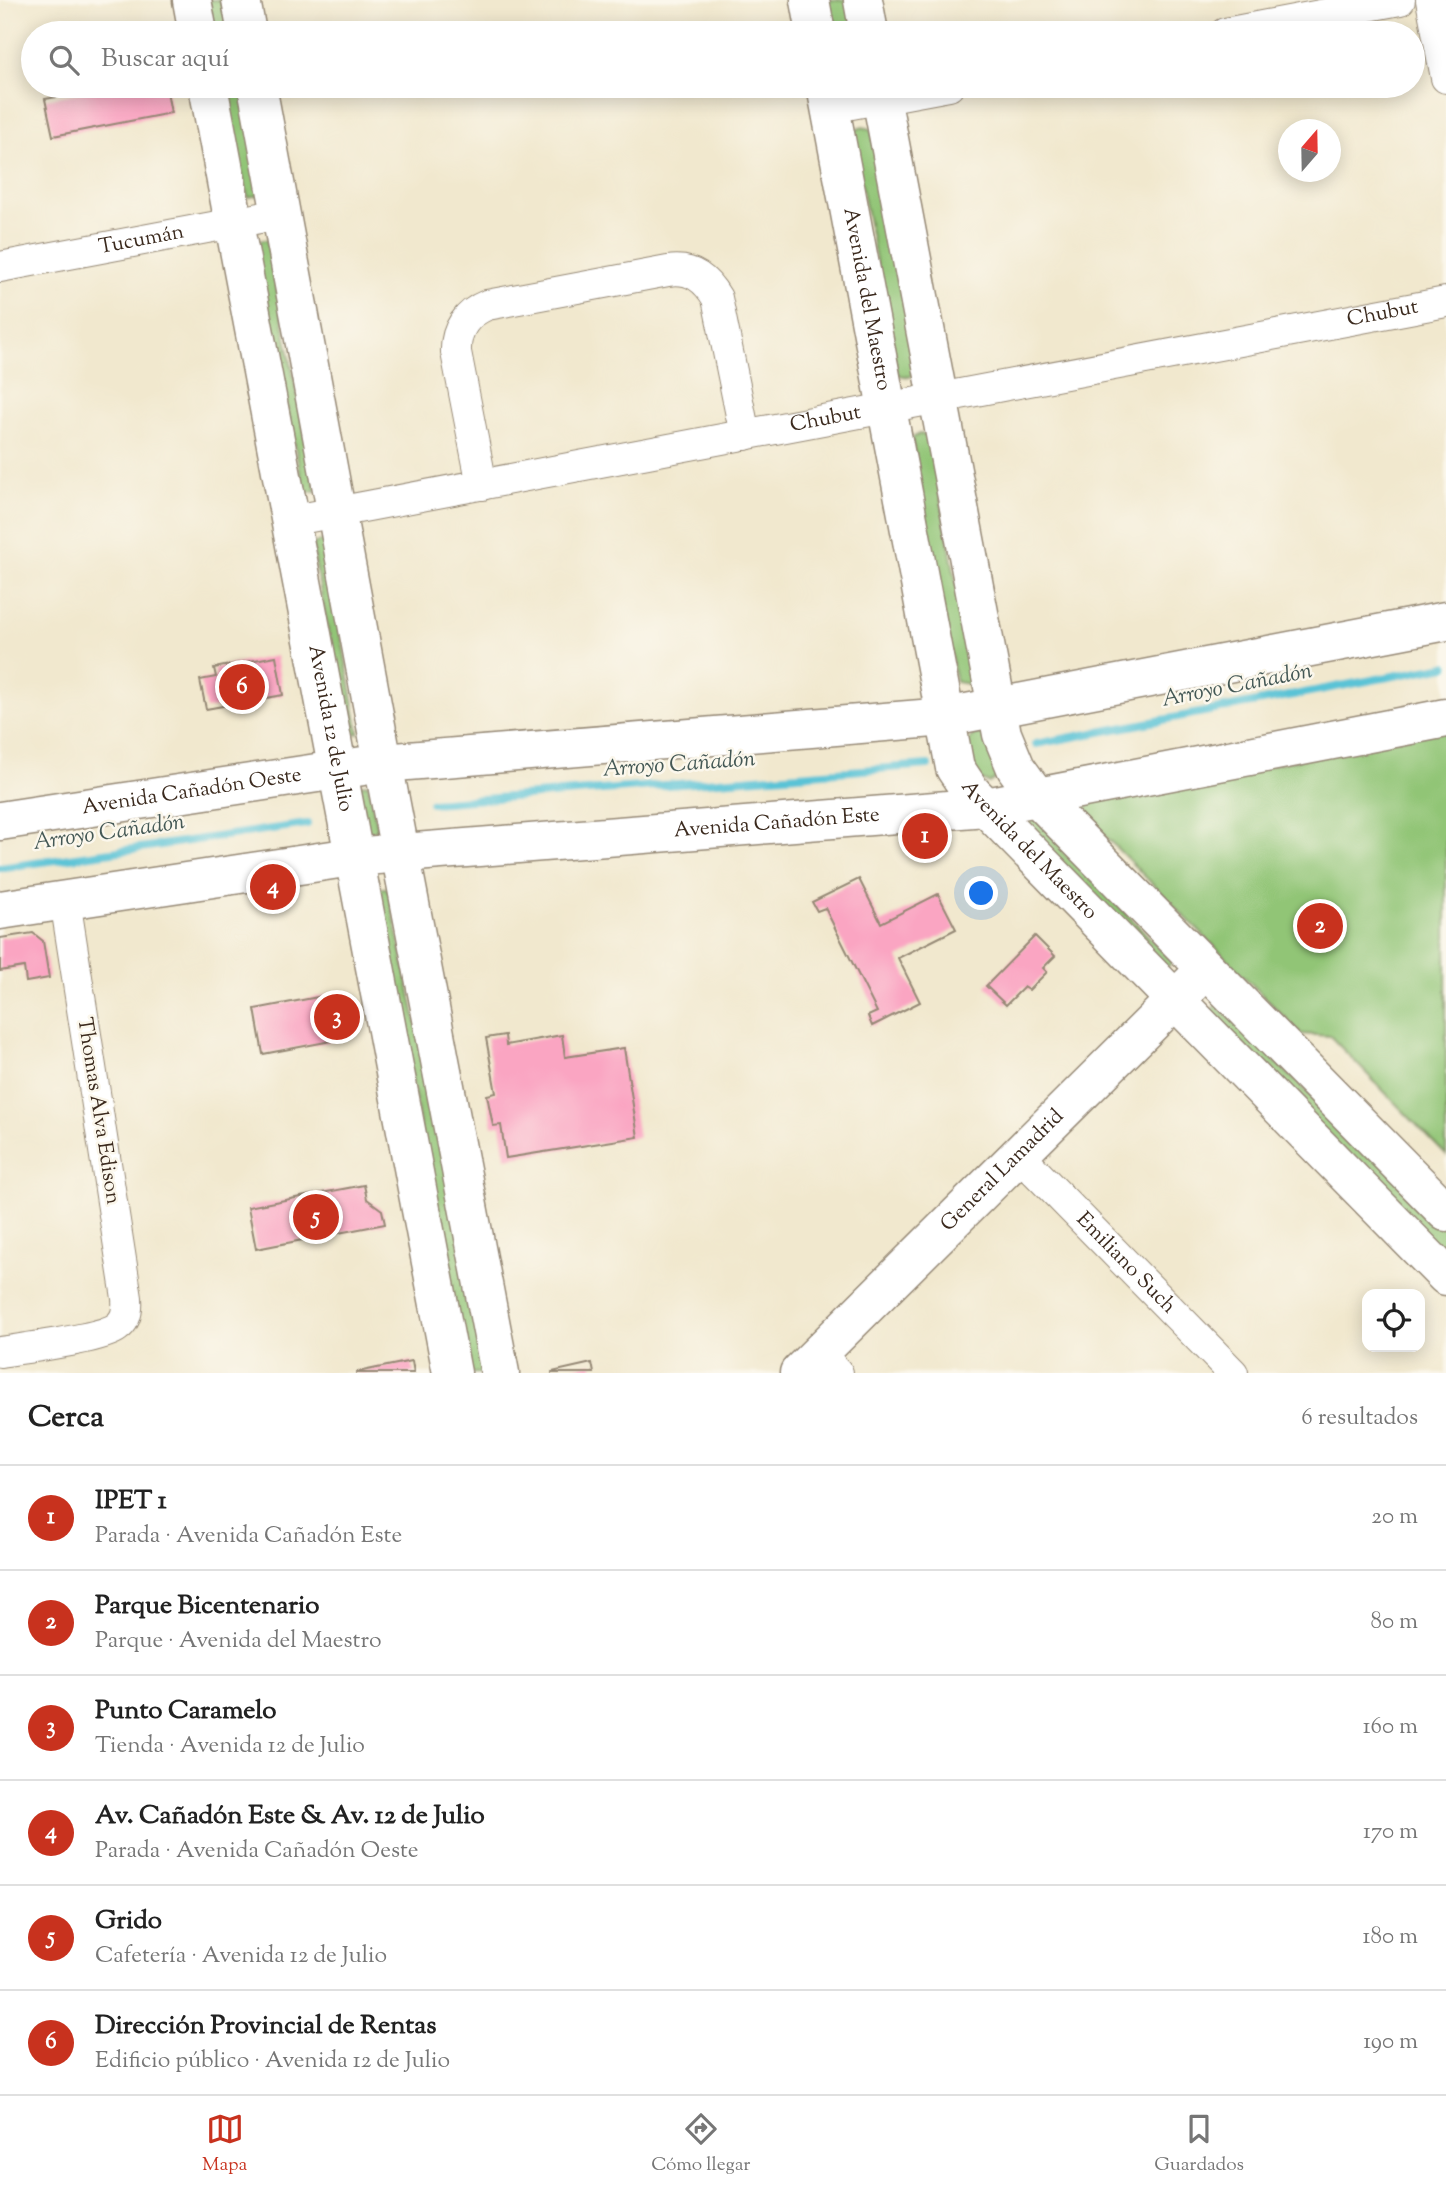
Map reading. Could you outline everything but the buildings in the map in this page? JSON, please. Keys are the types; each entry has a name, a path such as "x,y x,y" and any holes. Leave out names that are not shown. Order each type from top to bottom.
{"street":[{"path":"192,0 196,21"},
{"path":"241,0 245,21"},
{"path":"810,0 814,21"},
{"path":"863,0 867,21"},
{"path":"1288,21 1399,0"},
{"path":"1431,0 1446,78"},
{"name":"Avenida 12 de Julio","path":"210,98 352,857 452,1373"},
{"path":"259,98 500,1373"},
{"name":"Avenida del Maestro","path":"828,98 955,768 961,780 1446,1276"},
{"name":"Avenida del Maestro","path":"881,98 997,708 1008,752 1016,768 1037,797 1446,1212"},
{"name":"Tucumán","path":"0,267 281,214"},
{"path":"482,485 456,352 457,337 463,323 487,305 684,270 701,277 713,290 720,306 745,435"},
{"name":"Chubut","path":"289,521 1446,302"},
{"path":"383,763 946,716 1446,621"},
{"name":"Avenida Cañadón Este","path":"352,857 986,807 1446,718"},
{"name":"Avenida Cañadón Oeste","path":"0,821 383,763"},
{"path":"0,910 352,857"},
{"name":"Thomas Alva Edison","path":"0,1352 102,1334 118,1326 127,1313 127,1297 65,900"},
{"name":"General Lamadrid","path":"819,1366 1019,1155 1206,969"},
{"name":"Emiliano Such","path":"1019,1155 1233,1373"}],"green space":[{"path":"204,0 231,0 235,21 208,21"},
{"path":"824,0 850,0 854,21 828,21"},
{"path":"223,98 248,98 260,195 248,197"},
{"path":"862,127 871,129 917,371 910,377 898,375 852,135"},
{"path":"267,240 316,491 304,492 255,244"},
{"path":"920,434 929,436 974,679 968,684 956,682 912,438"},
{"path":"324,541 359,733 347,735 312,545"},
{"path":"1446,729 1446,1155 1330,1036 1301,1034 1085,813 1088,803"},
{"path":"985,734 999,776 989,783 978,779 967,743 973,735"},
{"path":"368,784 378,831 367,834 359,785"},
{"path":"1029,812 1173,962 1167,967 1019,820"},
{"path":"388,888 490,1373 463,1373 379,889"},
{"path":"1216,1005 1446,1224 1446,1261 1210,1012"}],"waterway":[{"name":"Arroyo Cañadón","path":"1036,744 1446,666"},
{"name":"Arroyo Cañadón","path":"432,803 928,765"},
{"name":"Arroyo Cañadón","path":"0,868 307,824"}],"place":[{"name":"Dirección Provincial de Rentas","path":"242,687"},
{"name":"IPET 1","path":"925,836"},
{"name":"Av. Cañadón Este & Av. 12 de Julio","path":"273,887"},
{"name":"Parque Bicentenario","path":"1320,926"},
{"name":"Punto Caramelo","path":"337,1017"},
{"name":"Grido","path":"316,1217"}]}
